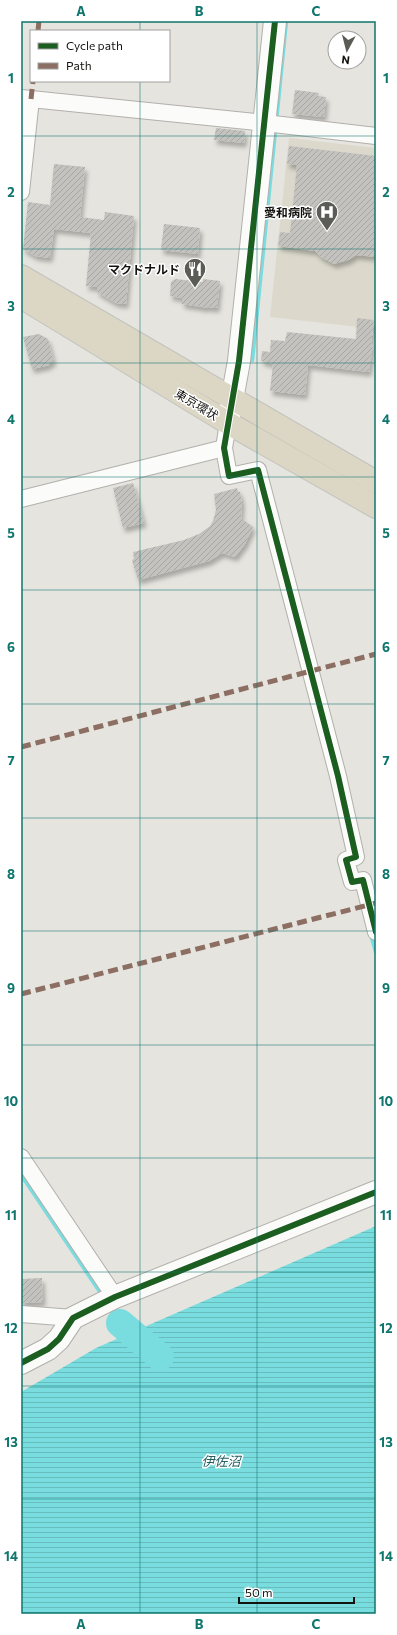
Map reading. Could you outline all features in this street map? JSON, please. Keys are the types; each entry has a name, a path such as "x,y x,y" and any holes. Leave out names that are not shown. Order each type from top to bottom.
{"highway":[{"name":"東京環状","path":"21,276 232,400 376,482"},
{"name":"東京環状","path":"21,297 228,423 376,507"}],"street":[{"path":"275,21 240,353 224,448 229,476 258,470 338,776 356,857 346,860 352,882 363,880 376,932"},
{"path":"21,192 26,98 376,136"},
{"path":"21,499 224,448"},
{"path":"21,1157 115,1297"},
{"path":"21,1364 48,1349 59,1339 73,1318 115,1297 376,1192"},
{"path":"21,1314 73,1318"}],"shaded area":[{"name":"愛和病院","path":"289,138 376,148 376,329 270,317"}],"water":[{"name":"伊佐沼","path":"376,1226 376,1614 21,1614 21,1392 96,1348"}],"building":[{"path":"295,90 319,93 318,96 326,97 324,117 292,114"},
{"path":"216,128 245,131 244,143 214,140"},
{"path":"289,146 376,156 376,257 356,255 348,260 334,264 321,257 315,251 278,246 280,232 290,233 297,165 287,164"},
{"path":"54,164 85,167 80,217 104,220 105,212 134,216 126,304 116,303 97,292 97,287 86,286 91,233 54,229 50,258 35,256 23,249 28,202 50,205"},
{"path":"164,224 200,228 198,254 161,250"},
{"name":"マクドナルド","path":"175,279 203,282 203,279 220,281 217,308 204,308 182,304 182,298 170,296 171,282"},
{"path":"357,318 374,320 371,344 373,344 369,372 308,365 305,395 270,391 273,364 261,361 262,351 270,352 271,340 285,341 287,332 356,339"},
{"path":"39,334 48,339 54,362 49,363 50,365 32,369 23,337"},
{"path":"133,483 144,523 123,528 113,488"},
{"path":"237,488 238,492 240,492 242,502 241,518 253,527 245,544 235,557 222,553 209,561 138,580 132,560 134,559 133,552 184,540 199,534 210,526 213,521 216,510 214,494"},
{"path":"42,1278 43,1302 21,1303 21,1279"}],"waterway":[{"path":"252,360 286,21"},
{"path":"371,934 376,952"},
{"path":"21,1174 103,1296"},
{"path":"109,1306 120,1323"},
{"name":"伊佐沼","path":"120,1323 160,1357"}],"marked path":[{"path":"38,30 39,21"},
{"path":"31,99 33,82"},
{"path":"21,747 376,654"},
{"path":"21,994 376,903"}],"cycle path":[{"path":"275,21 239,361 224,448 229,476 258,470 338,776 356,857 346,860 352,882 363,880 376,932"},
{"path":"21,1363 48,1349 59,1339 73,1318 115,1297 376,1192"}],"place":[{"name":"愛和病院","path":"327,232"},
{"name":"マクドナルド","path":"195,288"}]}
